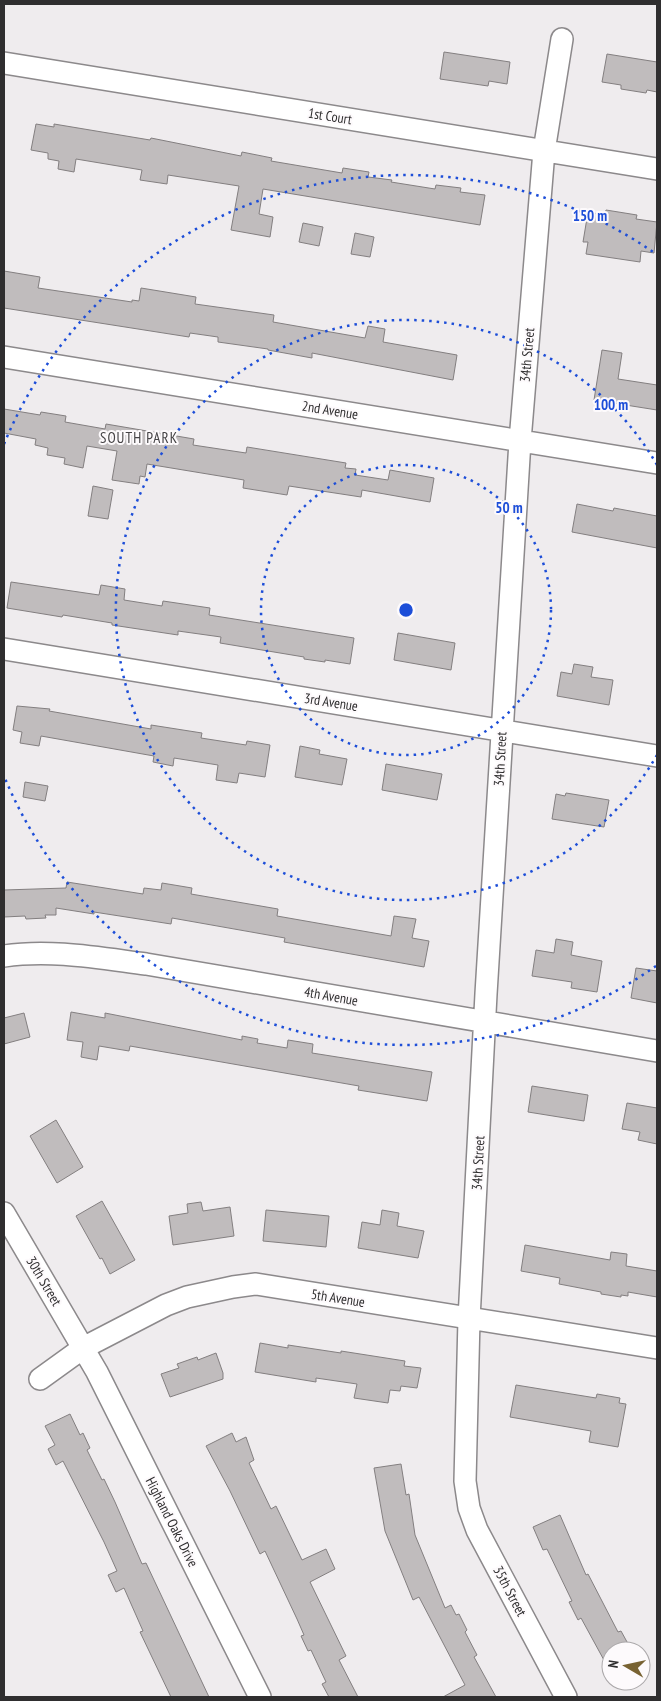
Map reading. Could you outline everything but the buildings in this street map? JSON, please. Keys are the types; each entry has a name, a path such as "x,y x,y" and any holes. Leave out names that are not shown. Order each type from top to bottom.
{"street":[{"name":"34th Street","path":"465,1481 469,1318 501,730 520,441 544,151 562,39"},
{"name":"1st Court","path":"4,63 657,169"},
{"name":"2nd Avenue","path":"4,357 657,463"},
{"name":"3rd Avenue","path":"4,649 657,756"},
{"name":"4th Avenue","path":"4,956 30,953 77,955 146,964 657,1051"},
{"name":"30th Street","path":"4,1213 84,1348"},
{"name":"5th Avenue","path":"40,1379 84,1348 166,1305 187,1297 256,1284 657,1348"},
{"name":"Highland Oaks Drive","path":"84,1348 260,1697"},
{"name":"35th Street","path":"465,1481 469,1508 477,1530 566,1697"}],"district":[{"name":"SOUTH PARK","path":"139,437"}]}
